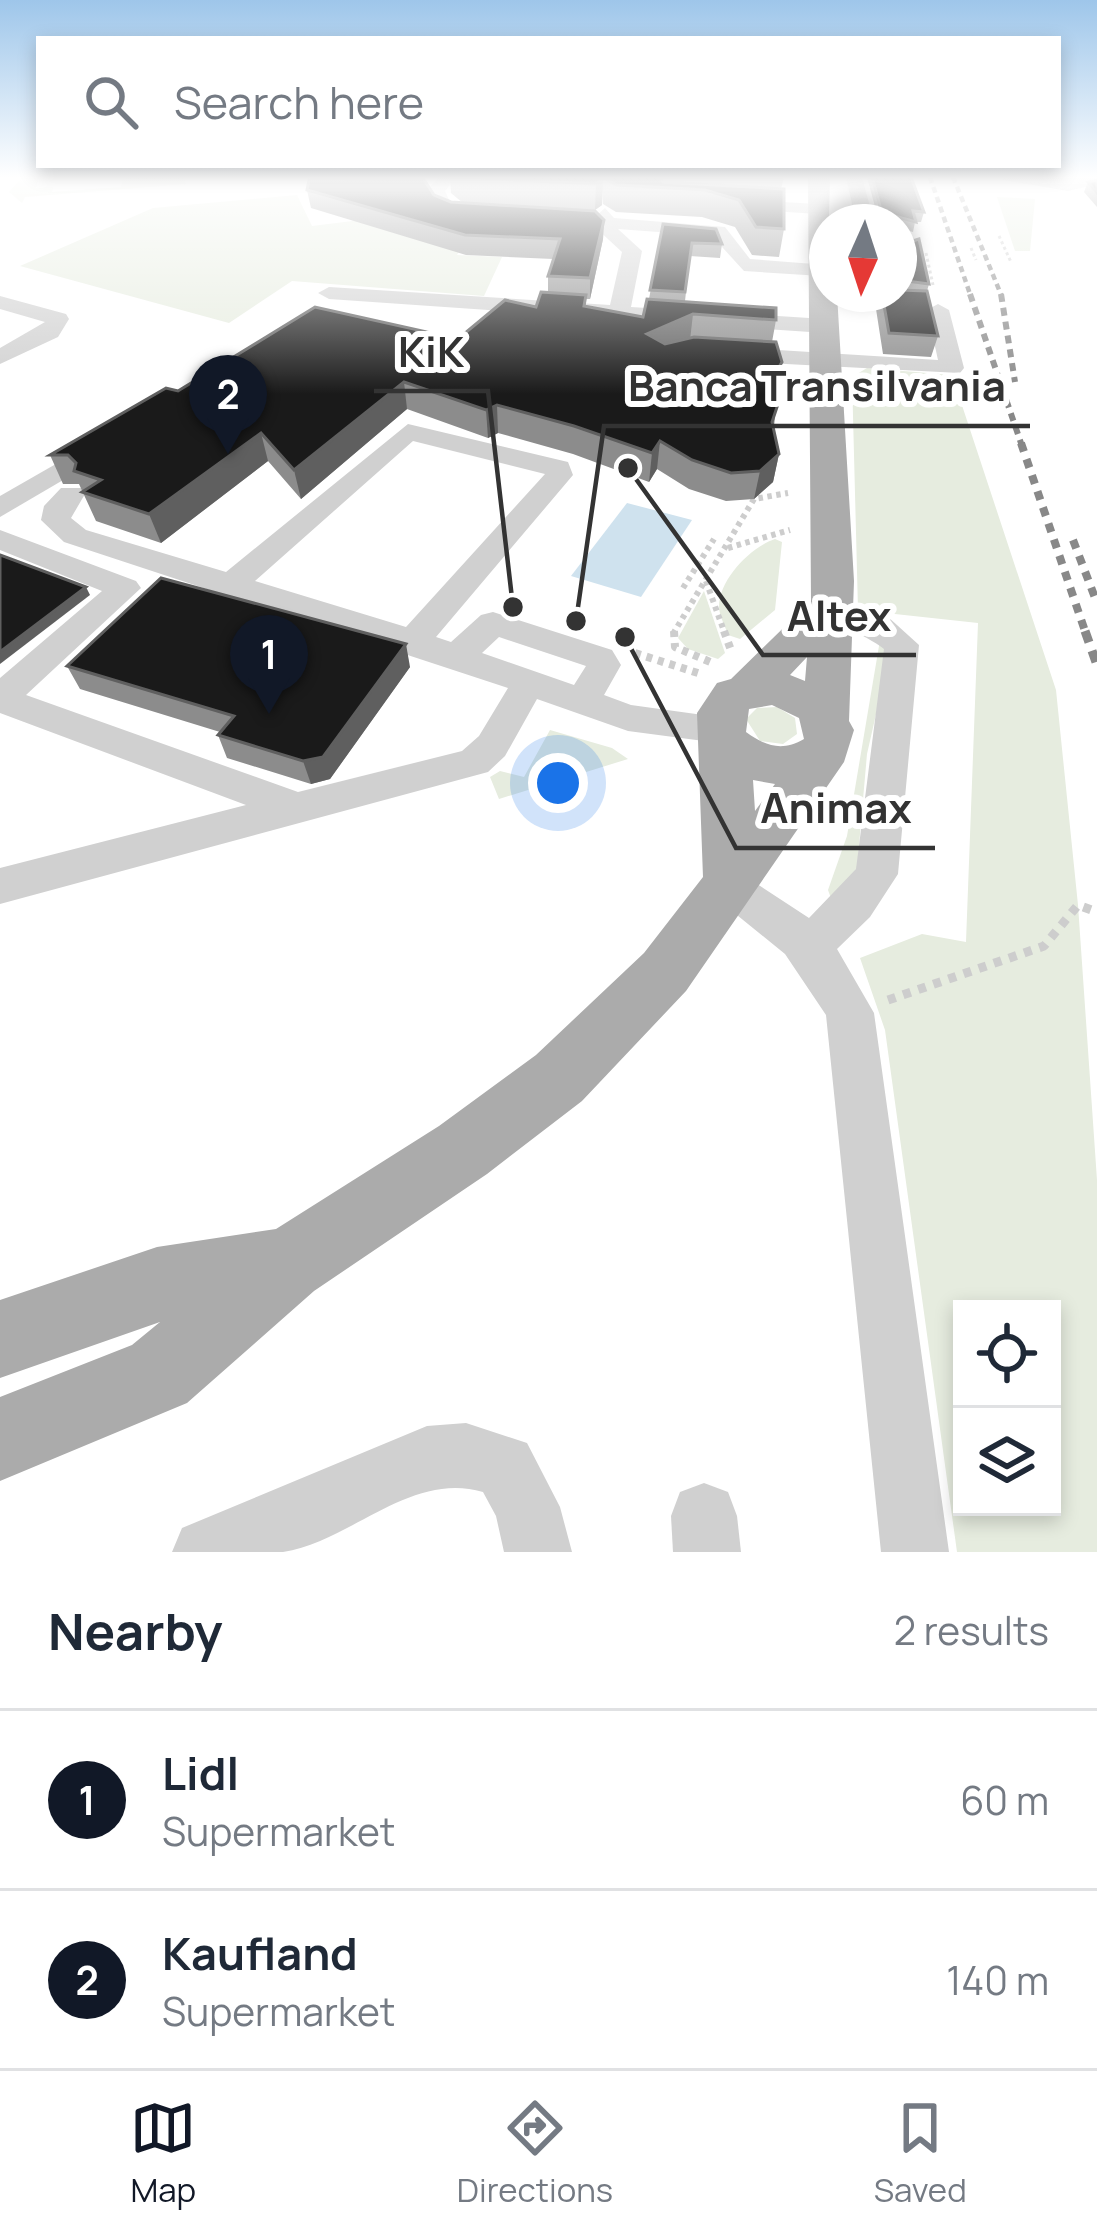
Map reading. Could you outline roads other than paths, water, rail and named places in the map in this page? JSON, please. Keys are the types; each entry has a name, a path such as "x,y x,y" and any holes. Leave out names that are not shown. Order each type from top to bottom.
{"main road":[{"path":"0,1439 159,1375 288,1265 463,1150 559,1078 665,973 731,885 820,739 832,604 824,312"},
{"path":"731,885 724,704 737,674 832,604"},
{"path":"737,674 795,694 820,739"},
{"path":"723,736 768,766 820,739"},
{"path":"0,1340 157,1285 288,1265"}],"street":[{"path":"620,312 631,249"},
{"path":"731,249 744,265 809,292"},
{"path":"329,293 620,312 809,299"},
{"path":"0,302 58,320 50,332 0,356"},
{"path":"710,353 952,368 928,306 917,305"},
{"path":"232,584 408,432 558,468 548,488 413,641"},
{"path":"0,508 122,433"},
{"path":"71,494 56,512 59,526 156,562 413,641 526,686 654,724 723,736"},
{"path":"0,539 125,588"},
{"path":"156,562 7,710 298,808"},
{"path":"811,945 877,874 902,645 875,624 832,604"},
{"path":"455,658 493,623 600,658 604,665 581,703"},
{"path":"0,886 482,758 526,686"},
{"path":"731,885 792,925 811,945 832,973 850,1013 915,1552"},
{"path":"206,1552 427,1458 466,1455 504,1466 526,1507 538,1552"}],"water":[{"path":"627,503 692,520 641,597 571,576"}],"railway":[{"path":"955,249 971,297"},
{"path":"983,249 1001,295"},
{"path":"970,294 1022,446"},
{"path":"1001,295 1015,382"},
{"path":"1021,443 1086,634"},
{"path":"1073,540 1097,603"},
{"path":"1085,631 1097,665"}],"place":[{"name":"Kaufland","path":"228,454"},
{"name":"Altex","path":"628,468"},
{"name":"KiK","path":"513,607"},
{"name":"Banca Transilvania","path":"576,621"},
{"name":"Animax","path":"625,637"},
{"name":"Lidl","path":"269,714"}]}
